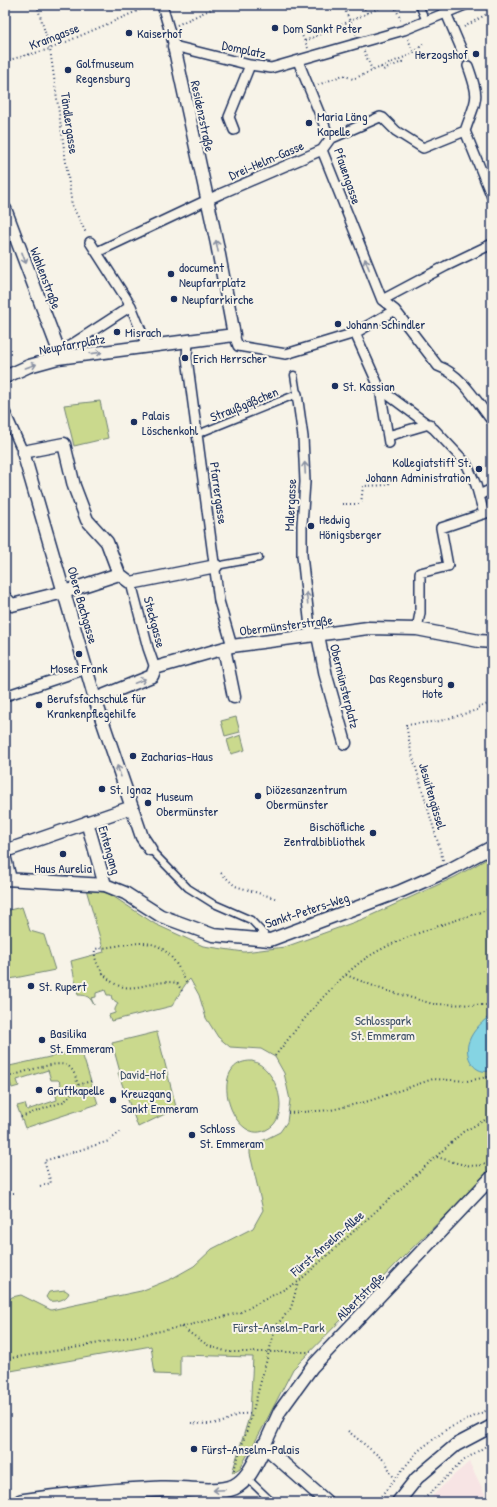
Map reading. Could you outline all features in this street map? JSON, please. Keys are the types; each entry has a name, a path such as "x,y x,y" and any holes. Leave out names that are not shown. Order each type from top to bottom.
{"street":[{"path":"159,5 174,46"},
{"name":"Domplatz","path":"174,46 250,65 271,68 298,61 333,49 404,30 465,5"},
{"path":"443,14 454,31 462,53"},
{"name":"Residenzstraße","path":"174,46 206,196"},
{"name":"Pfauengasse","path":"298,61 330,139 322,150 382,300"},
{"path":"234,130 230,117 250,65"},
{"path":"468,66 477,95 477,102 465,132 492,198"},
{"path":"330,139 380,117 405,138 422,148 465,132"},
{"name":"Drei-Helm-Gasse","path":"206,196 220,194 322,150"},
{"path":"97,252 206,196 234,335 238,346 286,354 354,333 395,310"},
{"name":"Wahlenstraße","path":"5,209 57,346 58,356"},
{"path":"90,242 131,306 147,346"},
{"path":"492,244 446,266 382,300 395,310 413,336 438,366 448,369 456,377 492,421"},
{"name":"Neupfarrplatz","path":"58,356 131,306"},
{"path":"354,333 380,389 388,440 432,426"},
{"name":"Neupfarrplatz","path":"5,377 29,366 58,356 234,335"},
{"name":"Pfarrergasse","path":"188,341 187,358 216,566 219,601 228,647"},
{"path":"380,389 432,426 466,463 488,513 441,528 448,566 420,573 420,613 417,629"},
{"name":"Malergasse","path":"297,394 303,437 306,482 302,525 302,555 315,636"},
{"name":"Obere Bachgasse","path":"5,412 23,452 95,699 142,837 150,849"},
{"path":"23,452 64,444 74,486 87,520 107,542 119,574 131,583 216,566"},
{"path":"479,495 492,489"},
{"path":"5,598 12,605 64,592 119,574"},
{"name":"Steckgasse","path":"131,583 148,648 155,668"},
{"name":"Obermünsterstraße","path":"95,699 152,676 155,668 228,647 368,628 417,629 492,642"},
{"name":"Obermünsterplatz","path":"315,636 345,743"},
{"path":"228,647 234,697"},
{"path":"5,696 86,669"},
{"path":"5,850 132,807"},
{"name":"Entengang","path":"87,822 105,885"},
{"name":"Sankt-Peters-Weg","path":"5,860 8,879 46,883 105,885 125,893 161,916 213,934 270,940 361,907 447,871 492,847"},
{"name":"Albertstraße","path":"264,1446 280,1411 312,1367 492,1178"},
{"path":"398,1502 417,1478 456,1446 492,1426"},
{"path":"21,1502 88,1494 162,1489 227,1489 240,1483 239,1477 264,1446 326,1502"}],"lane":[{"path":"419,5 426,21"},
{"name":"Malergasse","path":"294,375 297,394"},
{"name":"Straußgäßchen","path":"198,434 297,394"},
{"path":"216,566 259,558"},
{"path":"150,849 188,888 212,903 251,920 270,940"},
{"path":"239,1477 272,1502"}],"path":[{"name":"Tändlergasse","path":"37,5 50,49 72,205 90,242"},
{"path":"136,5 138,11"},
{"name":"Kramgasse","path":"5,61 50,49 138,11 159,5"},
{"path":"169,29 220,5"},
{"path":"363,5 367,14"},
{"path":"305,41 386,5"},
{"path":"344,8 347,16"},
{"path":"454,31 467,26 492,10"},
{"path":"299,29 302,36"},
{"path":"309,88 343,75 353,79 414,53 424,43"},
{"path":"381,67 382,71 386,70 402,62 400,59"},
{"path":"342,504 361,504 363,486 389,486 390,474"},
{"name":"Jesuitengässel","path":"447,871 411,751 406,725 440,721 477,710 477,708 488,704 489,708"},
{"path":"221,873 235,886 278,899"},
{"path":"275,1056 304,1020 346,975 359,964 383,948 492,908"},
{"path":"182,991 177,984 168,982 135,988 120,987 108,980 100,969 94,958 95,949 154,943 168,952 178,964 186,982"},
{"path":"346,975 381,989 433,1004 486,1005 492,1001"},
{"path":"7,1077 52,1065 63,1064 70,1066 74,1072 78,1085"},
{"path":"288,1113 331,1110 369,1101 433,1079 467,1081 492,1076"},
{"path":"21,1117 66,1101 78,1085 91,1081"},
{"name":"Fürst-Anselm-Allee","path":"5,1359 79,1347 181,1327 239,1313 298,1282 463,1132 492,1116"},
{"path":"40,1186 51,1183 44,1161 110,1141 120,1132"},
{"path":"437,1157 470,1166 485,1166 492,1160"},
{"path":"5,1194 14,1193"},
{"path":"239,1477 252,1414 276,1326 291,1308 298,1282"},
{"path":"181,1327 209,1346 228,1352 314,1352"},
{"path":"376,1502 418,1451 447,1429 492,1408"},
{"path":"191,1423 201,1424 224,1421 240,1413 252,1414"},
{"path":"348,1431 386,1462 391,1474 395,1478"},
{"path":"421,1502 463,1461 492,1442"}],"shaded area":[{"path":"469,1462 489,1502 426,1502 454,1475"},
{"path":"247,1497 253,1502 115,1502 127,1501"}],"green space":[{"path":"100,401 108,438 74,446 64,405"},
{"path":"236,717 240,732 225,736 221,721"},
{"path":"241,735 245,750 231,754 227,740"},
{"name":"Schlosspark St. Emmeram","path":"492,856 492,1170 405,1255 293,1369 240,1468 232,1473 250,1414 253,1357 180,1355 180,1375 155,1374 151,1346 5,1372 5,1303 12,1297 21,1295 51,1310 141,1291 171,1279 194,1266 212,1249 253,1228 263,1210 250,1154 250,1147 280,1132 287,1122 290,1100 284,1073 275,1057 261,1049 230,1047 218,1037 206,1018 199,995 190,979 172,1006 111,1021 109,1015 115,1013 118,1003 112,999 111,995 107,995 105,990 96,993 96,997 91,998 94,1005 88,997 78,995 71,961 104,952 86,889 108,893 155,924 203,946 244,952 285,947 363,919 455,877"},
{"path":"22,907 30,931 44,935 55,970 5,980 5,911"},
{"name":"David-Hof","path":"157,1032 176,1107 165,1110 165,1114 138,1127 118,1073 120,1072 112,1043"},
{"path":"81,1050 98,1104 25,1128 17,1106 25,1104 27,1110 57,1100 55,1091 59,1090 61,1083 58,1080 51,1080 48,1070 17,1080 19,1086 12,1088 5,1067"},
{"path":"252,1061 261,1065 275,1082 280,1104 279,1115 274,1124 266,1130 254,1132 243,1126 234,1115 229,1102 227,1087 230,1074 238,1064"},
{"path":"65,1290 69,1293 61,1300 49,1301 46,1297 49,1292"}],"water":[{"path":"492,1014 492,1070 480,1071 469,1059 469,1041 476,1029"}],"tunnel":[{"path":"463,53 468,66"}],"place":[{"name":"Dom Sankt Peter","path":"275,28"},
{"name":"Kaiserhof","path":"129,33"},
{"name":"Herzogshof","path":"476,54"},
{"name":"Golfmuseum Regensburg","path":"68,70"},
{"name":"Maria Läng Kapelle","path":"309,123"},
{"name":"document Neupfarrplatz","path":"171,274"},
{"name":"Neupfarrkirche","path":"174,299"},
{"name":"Johann Schindler","path":"338,324"},
{"name":"Misrach","path":"117,332"},
{"name":"Erich Herrscher","path":"185,358"},
{"name":"St. Kassian","path":"335,386"},
{"name":"Palais Löschenkohl","path":"134,422"},
{"name":"Kollegiatstift St. Johann Administration","path":"479,469"},
{"name":"Hedwig Hönigsberger","path":"311,526"},
{"name":"Moses Frank","path":"79,654"},
{"name":"Das Regensburg Hote","path":"451,685"},
{"name":"Berufsfachschule für Krankenpflegehilfe","path":"39,705"},
{"name":"Zacharias-Haus","path":"133,756"},
{"name":"St. Ignaz","path":"102,789"},
{"name":"Diözesanzentrum Obermünster","path":"258,796"},
{"name":"Museum Obermünster","path":"148,803"},
{"name":"Bischöfliche Zentralbibliothek","path":"373,833"},
{"name":"Haus Aurelia","path":"63,854"},
{"name":"St. Rupert","path":"31,986"},
{"name":"Basilika St. Emmeram","path":"42,1040"},
{"name":"Gruftkapelle","path":"39,1090"},
{"name":"Kreuzgang Sankt Emmeram","path":"113,1100"},
{"name":"Schloss St. Emmeram","path":"192,1135"},
{"name":"Fürst-Anselm-Palais","path":"194,1449"}],"park label":[{"name":"Fürst-Anselm-Park","path":"279,1327"}]}
